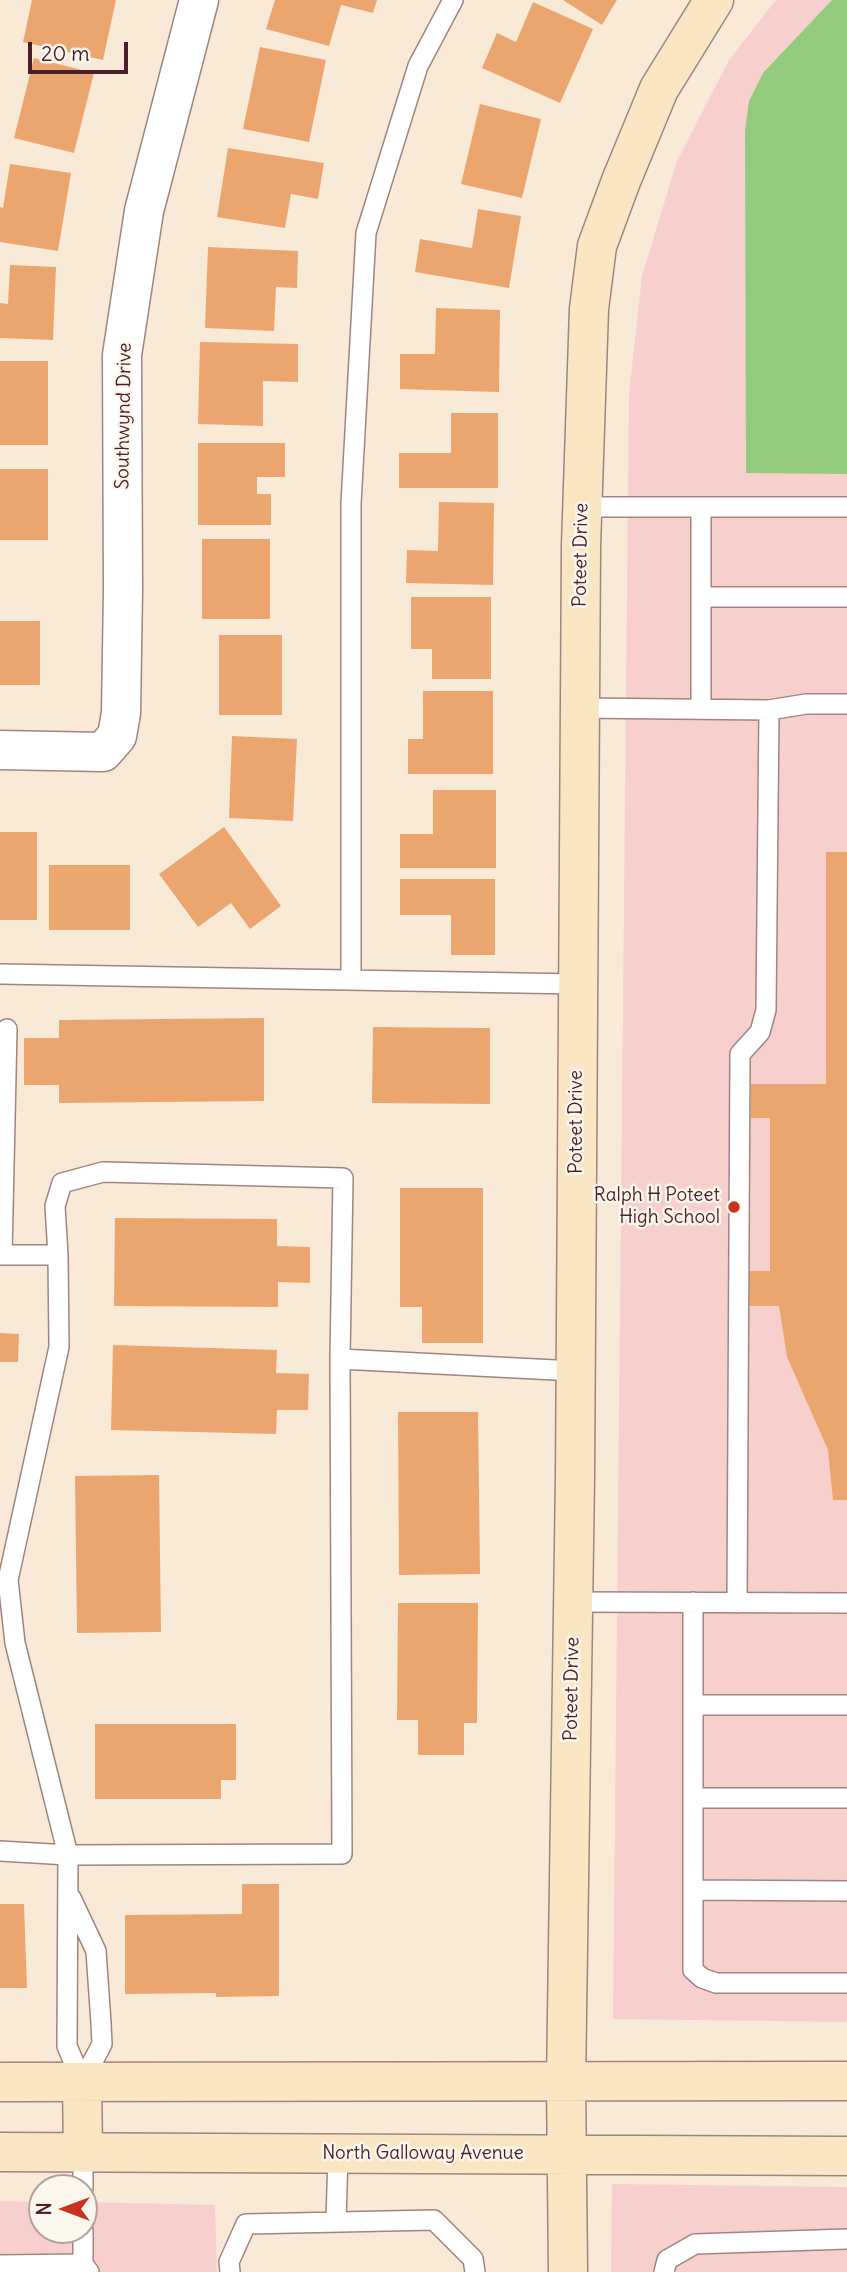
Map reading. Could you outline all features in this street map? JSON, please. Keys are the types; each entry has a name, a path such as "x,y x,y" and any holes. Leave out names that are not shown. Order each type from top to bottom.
{"street":[{"name":"Southwynd Drive","path":"0,750 103,752 117,736 121,713 123,591 122,355 144,211 199,0"},
{"name":"Poteet Drive","path":"568,2272 566,2082 574,1602 582,506 589,309 597,246 621,181 659,89 714,0"},
{"path":"0,2082 847,2081"},
{"path":"82,2082 83,2170"},
{"name":"North Galloway Avenue","path":"0,2152 83,2170 338,2154 847,2156"}],"lane":[{"path":"351,979 351,504 366,233 418,66 453,0"},
{"path":"582,506 847,506"},
{"path":"701,506 701,709"},
{"path":"701,597 847,597"},
{"path":"580,708 769,709 807,704 847,704"},
{"path":"737,1603 740,1054 760,1032 766,1010 769,709"},
{"path":"0,974 578,984"},
{"path":"8,1029 1,1255 58,1255"},
{"path":"0,1852 68,1855 342,1854 340,1359 343,1178 103,1172 62,1183 55,1206 59,1347 4,1580 15,1643 68,1855 67,2046 82,2082"},
{"path":"340,1359 575,1371"},
{"path":"574,1602 847,1603"},
{"path":"693,1602 693,1970 702,1978 716,1983 847,1983"},
{"path":"693,1705 847,1705"},
{"path":"693,1798 847,1798"},
{"path":"68,1890 96,1951 102,2044 82,2082"},
{"path":"693,1890 847,1891"},
{"path":"336,2222 338,2154"},
{"path":"230,2272 229,2262 246,2224 434,2220 473,2259 475,2272"},
{"path":"664,2272 667,2260 695,2244 847,2238"},
{"path":"0,2266 86,2268 84,2244"}],"shaded area":[{"name":"Ralph H Poteet High School","path":"776,0 847,0 847,2022 613,2019 629,394 642,276 677,161 729,60"},
{"path":"612,2184 847,2187 847,2272 611,2272"},
{"path":"0,2201 28,2202 28,2244 98,2244 98,2202 215,2205 217,2272 0,2272"}],"green space":[{"path":"832,0 847,0 847,474 746,473 745,131 749,101 763,73"}],"building":[{"path":"32,0 116,0 103,60 23,42"},
{"path":"275,0 377,0 373,13 341,5 329,46 266,29"},
{"path":"563,0 617,0 602,25"},
{"path":"533,2 593,29 560,103 482,68 497,33 516,42"},
{"path":"260,47 326,60 309,142 243,129"},
{"path":"34,58 94,73 74,153 14,138"},
{"path":"480,104 541,119 522,198 461,184"},
{"path":"228,148 324,163 318,199 291,194 285,228 217,217"},
{"path":"10,164 71,173 58,251 0,242 0,207 3,208"},
{"path":"478,209 521,216 509,288 415,272 420,239 472,248"},
{"path":"208,247 298,251 297,288 276,287 274,331 205,328"},
{"path":"10,265 56,267 53,340 0,338 0,303 8,304"},
{"path":"436,308 500,310 499,392 400,389 400,354 435,354"},
{"path":"200,342 298,344 298,382 263,381 263,426 198,424"},
{"path":"0,361 48,361 48,445 0,445"},
{"path":"451,413 498,413 498,488 399,488 399,453 451,453"},
{"path":"198,443 285,443 285,477 257,477 257,494 271,494 271,525 198,525"},
{"path":"0,469 48,469 48,540 0,540"},
{"path":"439,502 494,503 493,585 406,583 407,550 438,551"},
{"path":"202,539 270,539 270,619 202,619"},
{"path":"411,597 491,597 491,679 432,679 432,649 411,649"},
{"path":"0,621 40,621 40,685 0,685"},
{"path":"219,635 282,635 282,715 219,715"},
{"path":"423,691 493,691 493,774 408,774 408,739 423,739"},
{"path":"232,736 297,739 293,821 229,818"},
{"path":"433,790 496,790 496,868 400,868 400,834 433,834"},
{"path":"224,827 281,906 250,929 231,903 198,927 159,874"},
{"path":"0,832 37,832 37,920 0,920"},
{"path":"826,852 847,852 847,1500 833,1500 828,1450 787,1357 779,1306 749,1306 749,1271 770,1271 770,1118 751,1118 751,1084 826,1084"},
{"path":"49,865 130,865 130,930 49,930"},
{"path":"400,879 495,879 495,955 451,955 451,915 400,915"},
{"path":"264,1018 264,1101 59,1103 59,1085 24,1085 24,1038 59,1038 59,1020"},
{"path":"373,1027 490,1028 490,1104 372,1103"},
{"path":"400,1188 483,1188 483,1343 422,1343 422,1307 400,1307"},
{"path":"115,1218 277,1219 277,1246 310,1247 310,1283 278,1282 278,1307 114,1306"},
{"path":"0,1333 19,1334 18,1362 0,1362"},
{"path":"113,1345 277,1350 276,1373 309,1374 308,1410 277,1410 276,1434 111,1430"},
{"path":"398,1412 478,1412 480,1574 399,1575"},
{"path":"159,1475 161,1632 77,1633 75,1476"},
{"path":"398,1603 478,1603 477,1723 464,1723 464,1755 418,1755 418,1720 397,1720"},
{"path":"95,1724 236,1724 236,1780 221,1780 221,1799 95,1799"},
{"path":"242,1884 279,1884 279,1996 216,1997 216,1993 125,1994 125,1915 242,1914"},
{"path":"0,1904 24,1904 27,1988 0,1988"}],"place":[{"name":"Ralph H Poteet High School","path":"734,1207"}]}
